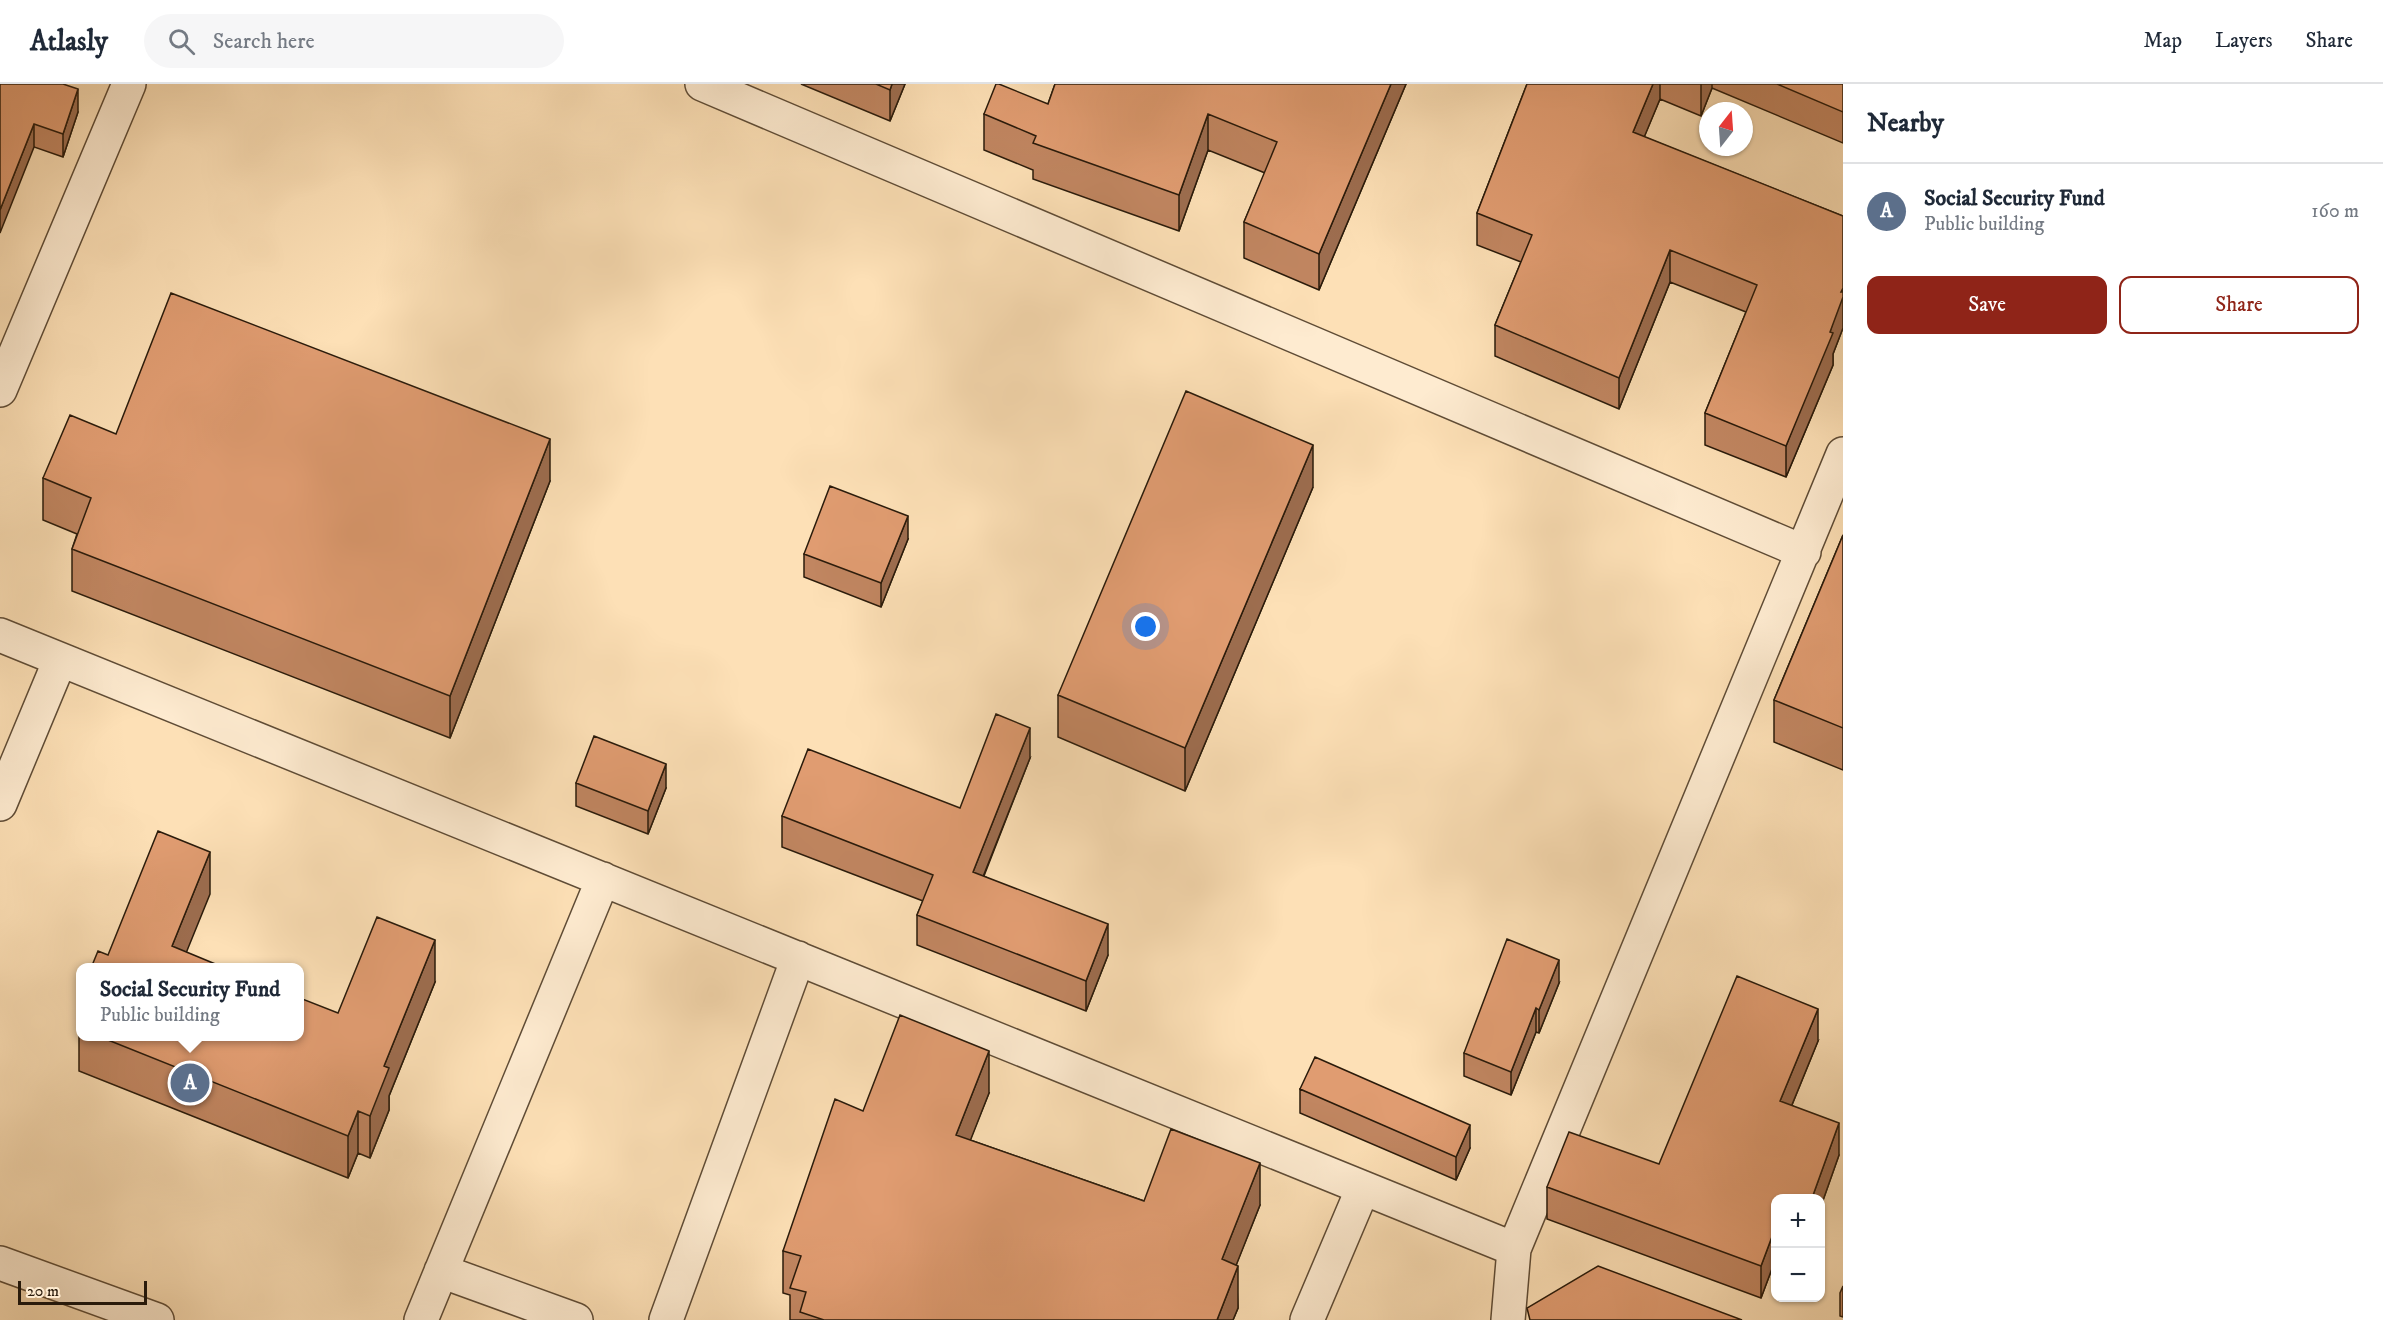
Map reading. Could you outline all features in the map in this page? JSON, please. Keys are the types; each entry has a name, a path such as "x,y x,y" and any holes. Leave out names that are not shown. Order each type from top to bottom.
{"street":[{"path":"0,390 129,84"},
{"path":"702,84 1804,552"},
{"path":"1508,1320 1514,1249 1843,454"},
{"path":"0,635 1514,1249"},
{"path":"0,804 60,660"},
{"path":"421,1320 603,879"},
{"path":"666,1320 798,958"},
{"path":"1307,1320 1363,1188"},
{"path":"0,1263 157,1320"},
{"path":"441,1271 576,1320"}],"building":[{"path":"0,84 63,84 78,89 63,134 34,124 0,210"},
{"path":"876,84 892,84 890,90"},
{"path":"996,84 1048,104 1055,84 1391,84 1319,254 1244,222 1277,142 1208,114 1179,195 1033,143 1036,136 984,114"},
{"path":"1527,84 1653,84 1633,132 1843,216 1843,288 1841,292 1843,292 1843,297 1830,332 1833,333 1786,446 1705,413 1757,285 1670,250 1619,378 1495,325 1532,235 1477,213"},
{"path":"1777,84 1843,84 1843,112"},
{"path":"171,293 550,439 450,696 72,549 91,498 43,478 70,415 116,434"},
{"path":"1186,391 1313,445 1185,748 1058,695"},
{"path":"830,486 908,516 881,583 804,554"},
{"path":"1843,535 1843,728 1774,700"},
{"path":"996,714 1030,728 973,872 1108,924 1086,981 917,915 933,875 782,816 808,749 960,808"},
{"path":"594,736 666,764 648,811 576,783"},
{"path":"158,831 210,852 172,946 213,963 93,963 98,951 108,955"},
{"path":"377,917 435,940 384,1066 389,1068 370,1116 358,1111 348,1136 110,1041 304,1041 304,1000 338,1013"},
{"path":"1507,939 1559,960 1539,1010 1536,1008 1511,1072 1464,1053"},
{"path":"1737,976 1818,1009 1780,1101 1839,1123 1813,1194 1771,1194 1771,1239 1761,1266 1547,1187 1569,1132 1659,1164"},
{"path":"900,1015 989,1051 956,1135 1144,1201 1171,1129 1260,1163 1222,1259 1238,1266 1217,1320 824,1320 800,1312 806,1292 790,1288 801,1256 783,1251 835,1099 863,1111"},
{"path":"1315,1057 1470,1125 1456,1157 1300,1089"},
{"path":"1598,1266 1742,1320 1530,1320 1527,1308"}],"place":[{"name":"Social Security Fund","path":"190,1083"}]}
